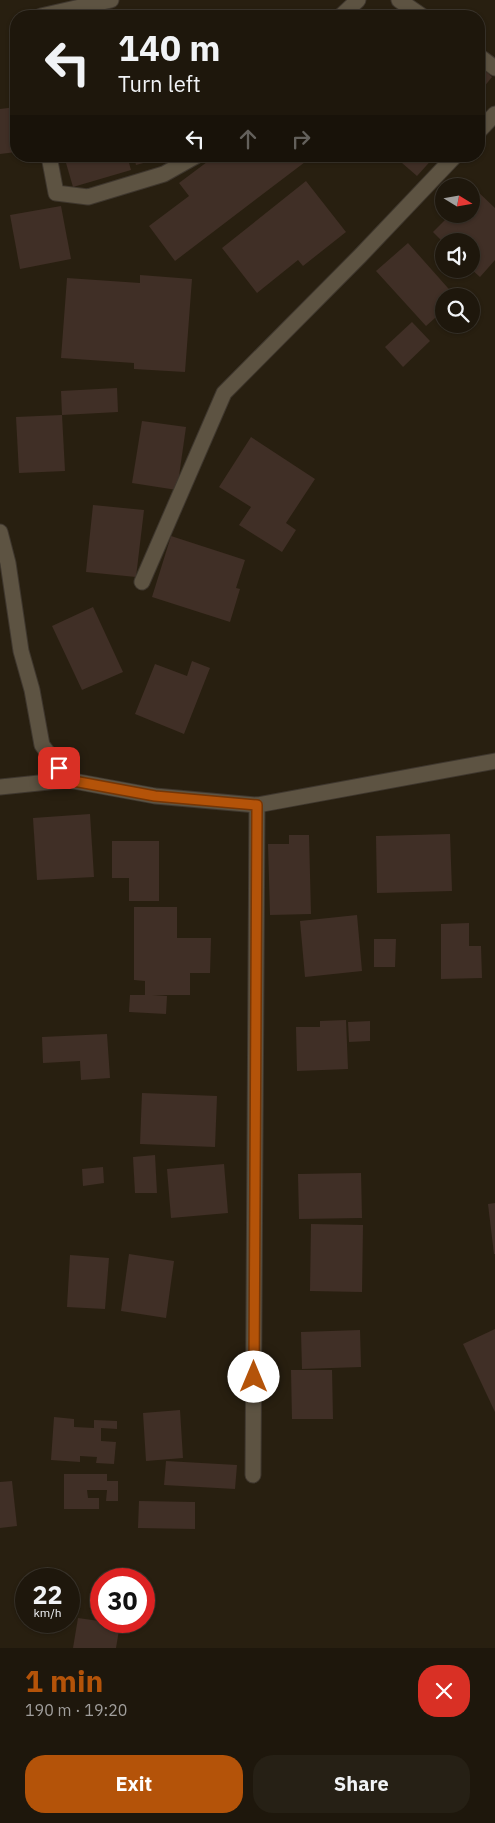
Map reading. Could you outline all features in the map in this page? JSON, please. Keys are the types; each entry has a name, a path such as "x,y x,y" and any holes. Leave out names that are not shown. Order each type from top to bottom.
{"street":[{"path":"68,10 111,0"},
{"path":"347,10 358,0"},
{"path":"399,0 413,10"},
{"path":"485,125 495,114"},
{"path":"51,162 56,193 88,197 164,174 185,162"},
{"path":"142,582 224,393 360,256 449,162"},
{"path":"0,532 8,563 21,651 32,690 42,745 68,780"},
{"path":"0,787 68,780 155,796 257,805 495,762"},
{"path":"253,1475 257,805"}],"building":[{"path":"485,71 492,77 485,86"},
{"path":"10,108 10,153 0,154 0,109"},
{"path":"66,162 129,162 131,170 73,187"},
{"path":"135,162 147,162 136,165"},
{"path":"207,162 305,162 175,261 149,226 189,196 179,183"},
{"path":"401,162 430,162 417,176"},
{"path":"306,181 346,232 303,266 298,260 257,293 222,248"},
{"path":"480,194 495,208 495,260 480,277 480,233 435,234 433,232 442,223 480,223"},
{"path":"61,206 71,259 20,269 10,215"},
{"path":"408,243 435,273 435,278 439,278 448,288 435,288 435,318 426,326 376,271"},
{"path":"140,275 192,279 185,372 134,369 134,363 61,358 67,278 140,283"},
{"path":"412,322 430,341 403,367 385,347"},
{"path":"117,388 118,412 62,415 61,391"},
{"path":"62,415 65,471 19,473 16,417"},
{"path":"142,421 186,427 177,490 132,483"},
{"path":"251,437 315,479 286,523 296,530 282,552 239,525 251,507 219,487"},
{"path":"93,505 144,510 136,577 86,572"},
{"path":"171,536 245,560 236,588 240,589 230,622 152,597"},
{"path":"93,607 123,672 82,690 52,626"},
{"path":"192,661 210,668 184,734 135,714 155,664 187,676"},
{"path":"90,814 94,877 37,880 33,818"},
{"path":"450,834 452,891 377,893 376,836"},
{"path":"289,835 309,835 311,914 270,915 268,844 289,844"},
{"path":"112,841 159,841 159,901 129,901 129,878 112,878"},
{"path":"134,907 177,907 177,938 211,938 210,973 190,973 190,995 152,995 167,996 166,1014 129,1012 130,995 145,995 145,981 134,980"},
{"path":"357,915 362,971 305,977 300,921"},
{"path":"469,923 469,946 481,946 482,978 441,979 441,924"},
{"path":"374,939 396,939 395,967 374,967"},
{"path":"346,1020 348,1069 297,1071 296,1027 320,1027 320,1021"},
{"path":"370,1021 370,1041 349,1042 348,1022"},
{"path":"107,1034 110,1078 81,1080 80,1061 43,1063 42,1037"},
{"path":"142,1093 217,1096 215,1147 140,1144"},
{"path":"155,1155 157,1193 135,1193 133,1157"},
{"path":"224,1164 228,1213 171,1218 167,1169"},
{"path":"103,1167 104,1183 83,1186 82,1169"},
{"path":"361,1173 362,1218 299,1219 298,1174"},
{"path":"495,1203 495,1254 494,1254 488,1204"},
{"path":"311,1224 363,1225 362,1292 310,1291"},
{"path":"129,1254 174,1261 166,1318 121,1311"},
{"path":"70,1255 109,1258 105,1309 67,1307"},
{"path":"495,1329 495,1412 463,1344"},
{"path":"360,1330 361,1367 302,1369 301,1332"},
{"path":"291,1370 332,1370 333,1419 292,1419"},
{"path":"180,1410 183,1458 146,1461 143,1413"},
{"path":"54,1417 74,1419 74,1427 94,1428 94,1420 117,1421 117,1429 101,1428 101,1441 116,1442 114,1464 96,1463 97,1457 80,1456 80,1462 51,1460"},
{"path":"166,1461 237,1465 235,1489 164,1485"},
{"path":"64,1474 107,1474 107,1481 118,1481 118,1501 106,1501 107,1490 87,1490 88,1498 99,1498 99,1509 64,1509"},
{"path":"12,1481 17,1526 0,1528 0,1482"},
{"path":"139,1501 195,1502 195,1529 138,1528"},
{"path":"80,1618 90,1620 90,1633 118,1633 116,1648 73,1648 76,1633 80,1633"}],"route":[{"path":"59,768 68,780 155,796 257,805 254,1377"}]}
